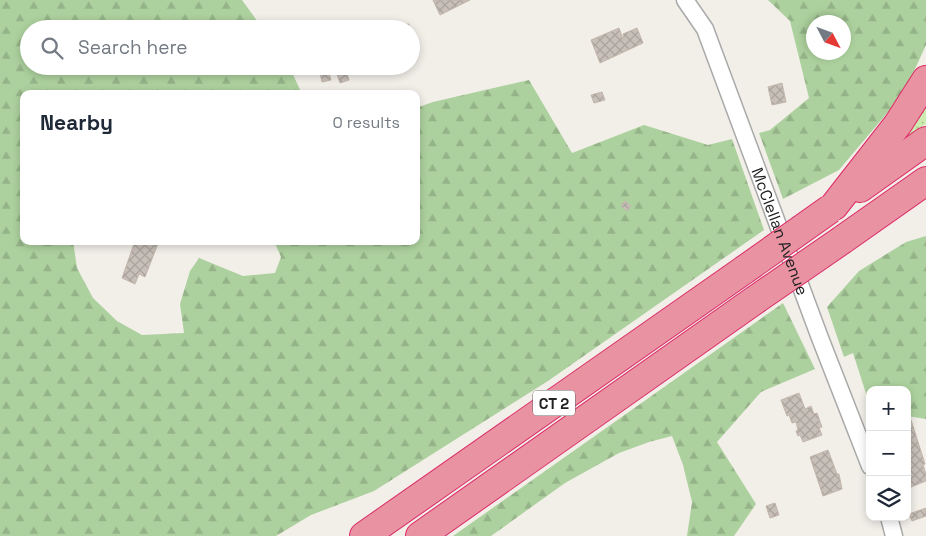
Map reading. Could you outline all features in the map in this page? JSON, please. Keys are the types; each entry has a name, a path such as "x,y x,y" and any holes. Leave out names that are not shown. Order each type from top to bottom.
{"highway":[{"path":"832,208 889,136 912,104 926,80"},
{"name":"CT 2","path":"364,536 926,141"},
{"name":"CT 2","path":"420,536 926,180"}],"street":[{"name":"McClellan Avenue","path":"685,0 705,29 866,456"},
{"path":"890,521 894,536"}],"green space":[{"path":"0,0 242,0 256,20 20,20 20,75 293,75 300,90 20,90 20,245 74,245 77,268 93,298 117,321 142,335 184,333 180,304 190,271 199,258 243,276 275,273 281,257 276,245 420,245 420,107 433,102 529,80 572,153 644,125 708,145 732,139 764,230 548,381 374,491 311,515 276,536 0,536"},
{"path":"768,0 926,0 926,45 904,93 839,170 783,199 759,133 770,130 809,98 790,21"},
{"path":"926,95 926,124 904,140 895,137"},
{"path":"926,236 926,419 911,417 911,386 866,386 866,394 853,353 844,357 827,307 859,271 906,242"},
{"path":"783,303 815,369 761,392 717,442 756,504 734,536 687,536 692,502 683,465 672,436 619,453 565,483 491,536 453,536"}],"building":[{"path":"433,0 470,0 440,15"},
{"path":"619,28 624,39 623,34 637,28 643,43 600,63 591,40"},
{"path":"320,75 330,75 331,80 322,82"},
{"path":"337,75 347,75 349,80 340,83"},
{"path":"782,83 786,102 772,105 768,87"},
{"path":"602,92 605,100 594,103 591,95"},
{"path":"625,201 631,206 627,211 621,206"},
{"path":"134,245 157,245 145,277 139,274 135,284 122,278"},
{"path":"799,393 805,409 811,406 814,414 817,413 822,427 819,428 822,435 803,442 796,431 798,430 796,422 792,423 789,415 787,416 781,400"},
{"path":"911,420 925,464 923,465 926,481 911,487"},
{"path":"828,450 837,474 839,474 842,489 823,496 810,457"},
{"path":"775,503 779,515 770,518 766,506"},
{"path":"926,508 926,516 912,521 911,513"}]}
